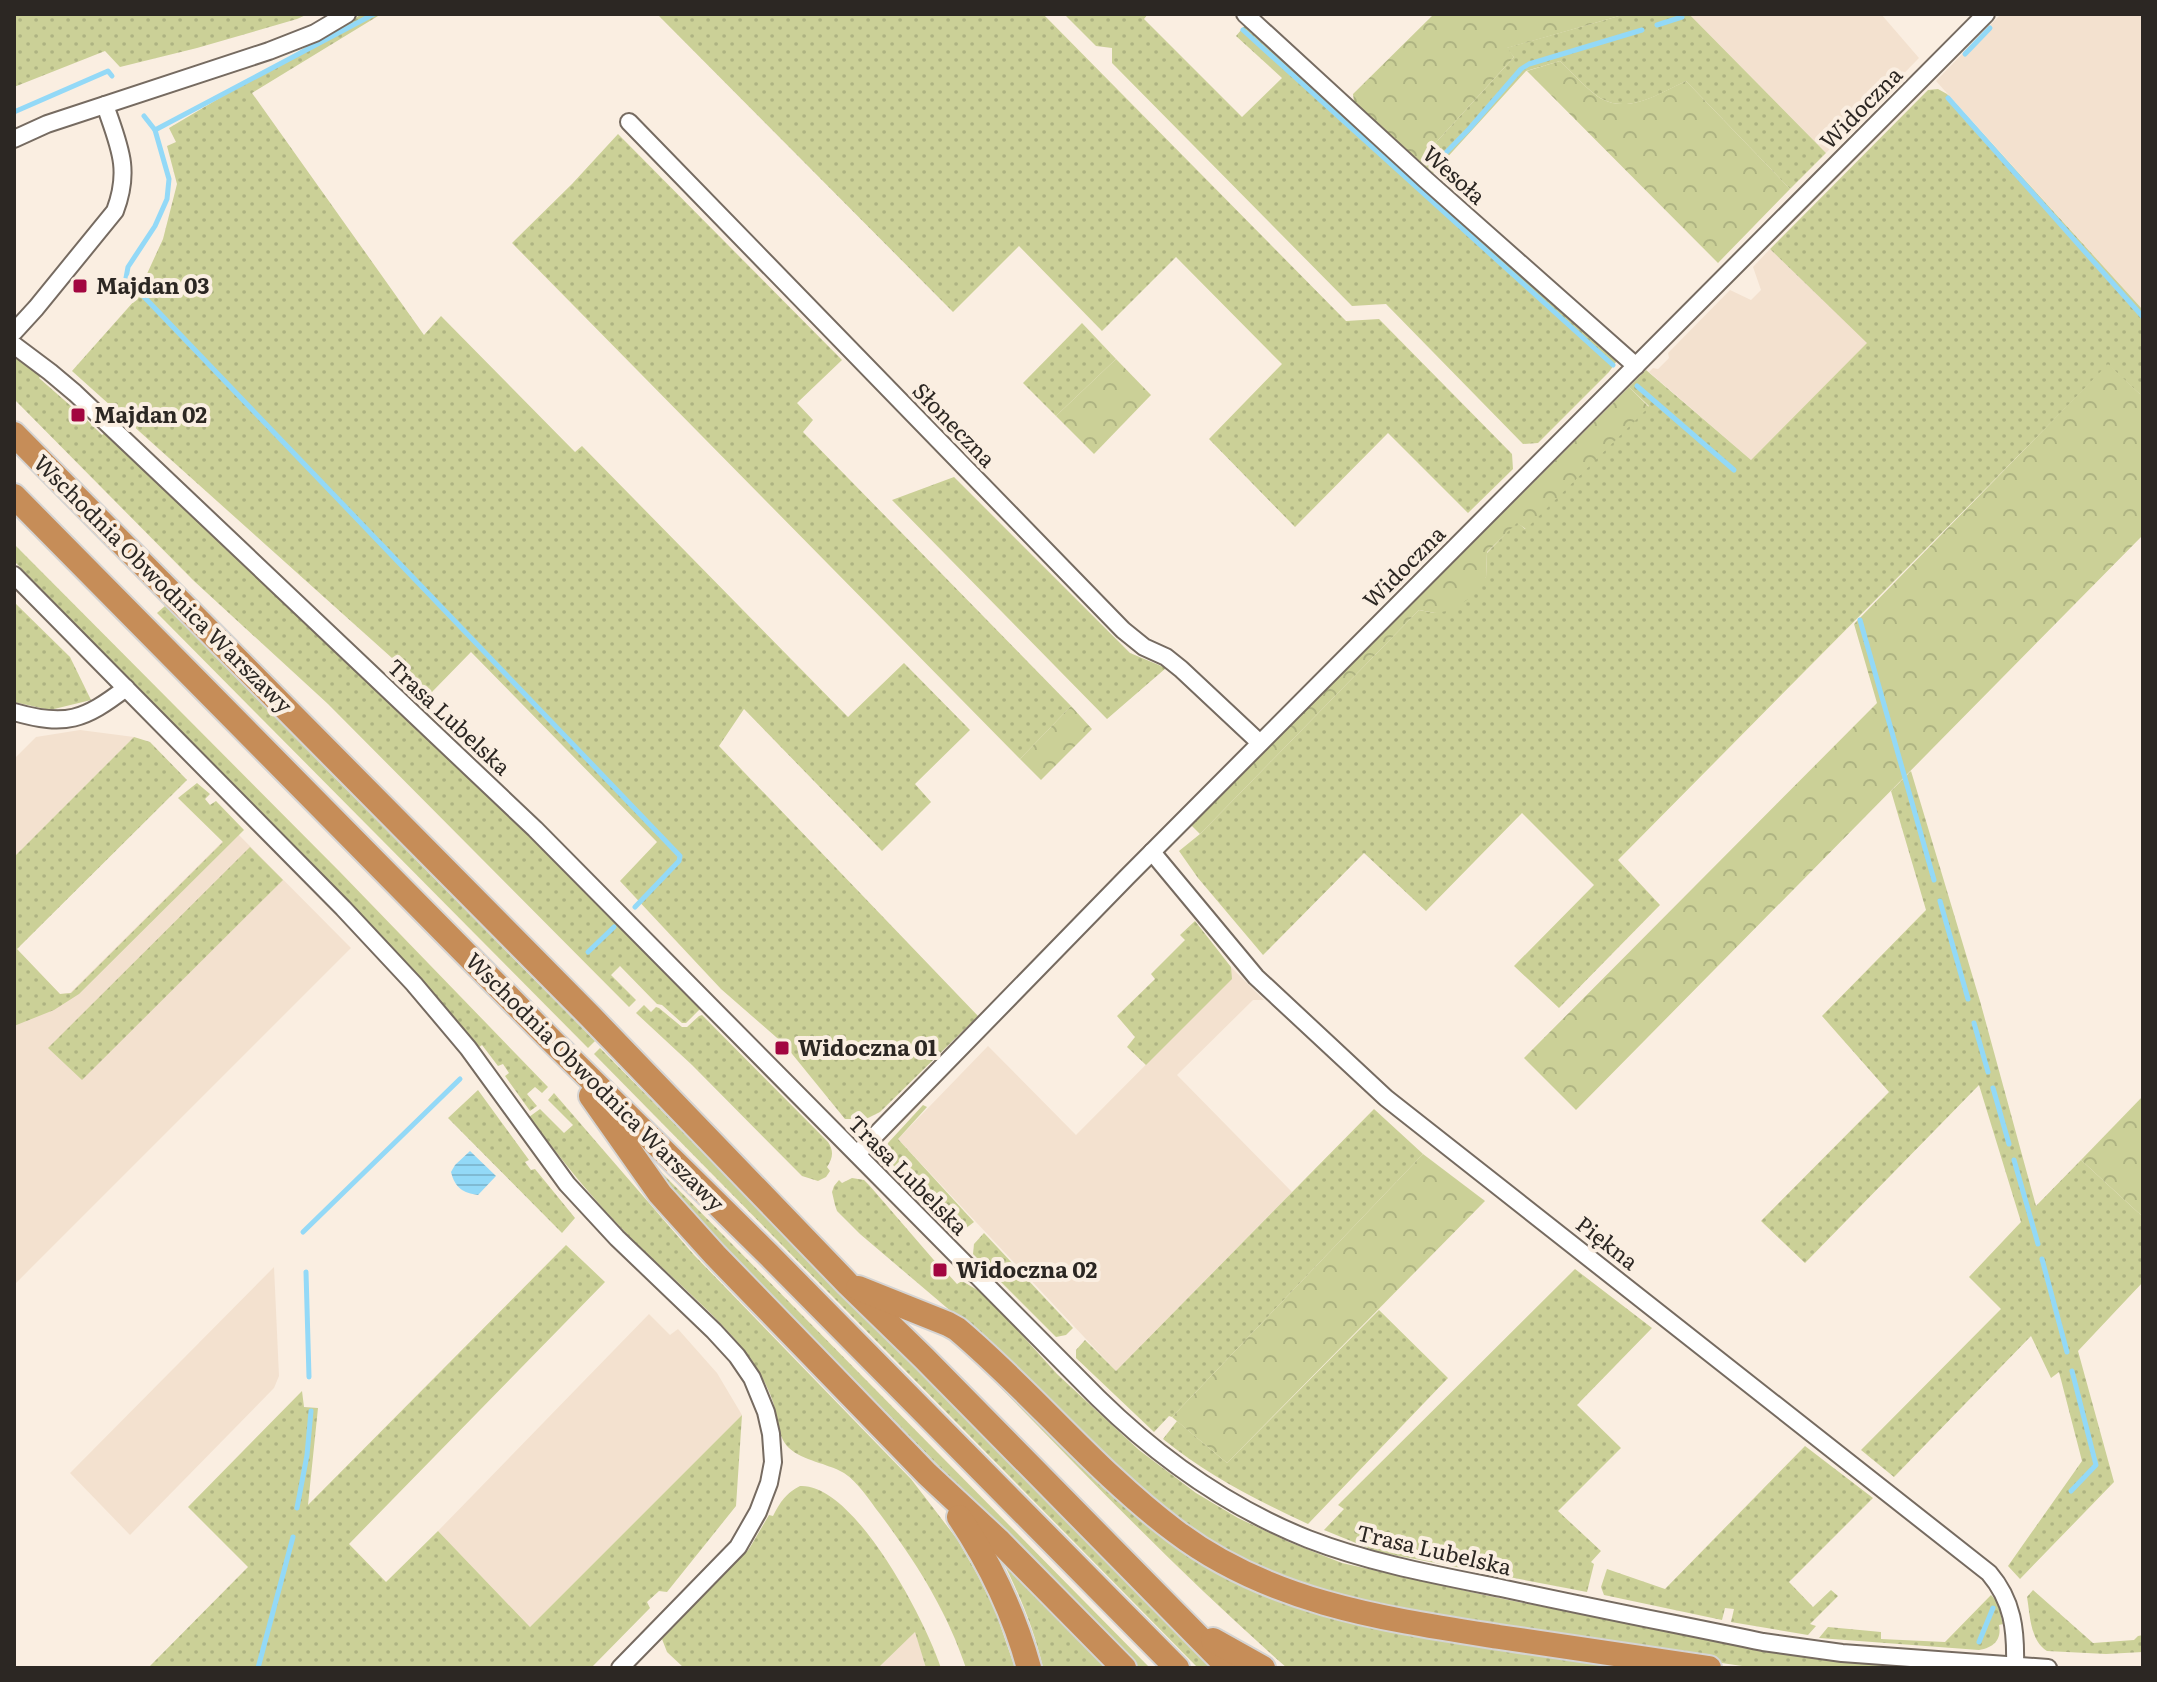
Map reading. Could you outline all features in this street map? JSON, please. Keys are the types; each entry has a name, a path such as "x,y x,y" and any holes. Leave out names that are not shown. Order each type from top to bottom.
{"highway":[{"name":"Wschodnia Obwodnica Warszawy","path":"14,434 1229,1668"},
{"name":"Wschodnia Obwodnica Warszawy","path":"14,496 1177,1668"},
{"path":"553,1042 660,1194 715,1255 927,1474 998,1540 1124,1668"},
{"path":"848,1284 957,1329 1015,1381 1135,1500 1226,1564 1269,1584 1330,1606 1400,1622 1709,1668"},
{"path":"927,1474 983,1553 1006,1599 1029,1668"},
{"path":"1187,1626 1263,1668"}],"street":[{"path":"14,139 47,124 269,51 315,33 347,14"},
{"name":"Wesoła","path":"1245,14 1636,366"},
{"name":"Widoczna","path":"857,1154 1977,17"},
{"path":"14,332 59,282 115,211 122,194 124,166 105,105"},
{"name":"Słoneczna","path":"629,122 1123,630 1181,669 1260,743"},
{"name":"Trasa Lubelska","path":"14,345 75,393 507,802 1122,1422 1176,1466 1218,1494 1307,1538 1398,1566 1763,1642 1842,1653 2048,1668"},
{"path":"14,575 414,984 468,1048 567,1184 617,1238 714,1331 752,1378 766,1412 773,1462 758,1512 731,1555 620,1668"},
{"path":"14,712 48,720 76,718 102,706 126,688"},
{"name":"Piękna","path":"1152,852 1256,977 1386,1098 1989,1573 2003,1594 2016,1630 2015,1666"}],"shaded area":[{"path":"1689,14 1881,14 1919,58 1826,153"},
{"path":"2001,14 2143,14 2143,310 1936,81"},
{"path":"1770,249 1868,343 1751,460 1649,372 1653,368 1658,369 1669,358 1668,353 1730,290 1751,300 1761,290 1753,267"},
{"path":"80,730 134,737 14,857 14,759 36,737"},
{"path":"234,830 351,948 14,1285 14,952 16,950 60,994 70,993"},
{"path":"1231,967 1264,1000 1253,1000 1177,1075 1292,1192 1116,1371 898,1139 988,1046 1076,1135 1231,979"},
{"path":"274,1267 279,1376 274,1388 130,1535 70,1473"},
{"path":"649,1314 670,1335 678,1329 717,1373 742,1415 530,1627 438,1531"},
{"path":"915,1631 926,1668 878,1668"}],"green space":[{"path":"14,14 308,14 197,48 120,67 105,51 14,87"},
{"path":"362,14 378,16 252,93 424,335 441,316 575,452 582,446 848,717 904,663 970,730 915,784 931,802 882,851 744,709 719,746 978,1016 880,1112 866,1119 845,1119 784,1044 721,989 620,881 657,842 471,652 431,693 72,371 135,300 163,239 177,184 167,146 176,142 169,128"},
{"path":"657,14 1043,14 1346,321 1379,319 1512,454 1513,469 1468,513 1388,433 1295,527 1209,439 1282,364 1176,257 1102,331 1019,246 953,312"},
{"path":"1064,14 1148,14 1144,19 1242,117 1282,78 1236,36 1247,23 1615,357 1616,362 1538,443 1523,444 1386,304 1352,306 1112,63 1112,48 1096,46"},
{"path":"1434,14 1626,14 1507,48 1514,57 1419,161 1354,102 1353,94"},
{"path":"1626,14 1689,14 1826,153 1790,189 1686,81 1646,100 1613,103 1592,92 1560,61 1526,71 1433,173 1419,161 1514,57 1506,48"},
{"path":"1560,61 1592,92 1613,103 1645,100 1686,81 1790,189 1718,263 1527,71"},
{"path":"1938,89 1947,94 2143,310 2143,397 2108,365 1618,860 1660,905 1559,1008 1514,966 1594,885 1522,813 1426,911 1364,853 1263,955 1179,851 1200,834 1419,610 1435,613 1486,577 1487,553 1517,522 1525,529 1649,406 1629,387 1646,370 1751,460 1867,343 1770,249 1928,90"},
{"path":"618,134 842,360 797,403 813,420 803,432 1071,706 1020,759 512,243"},
{"path":"1082,323 1116,359 1056,416 1023,383"},
{"path":"14,355 42,374 39,378 72,407 70,410 80,420 84,417 102,435 106,432 256,574 481,789 701,1008 686,1023 682,1023 657,1004 620,966 611,975 636,1000 629,1007 328,704 194,581 14,399"},
{"path":"1116,359 1151,395 1094,454 1056,416"},
{"path":"2108,364 2143,397 2143,535 1576,1110 1524,1058 1877,703 1854,624"},
{"path":"1629,387 1649,407 1526,529 1517,523 1487,552 1486,577 1475,594 1453,610 1435,613 1419,610 1200,834 1191,825"},
{"path":"954,477 1130,653 1166,668 1107,719 892,500"},
{"path":"14,544 340,872 548,1087 542,1093 535,1087 527,1094 537,1106 530,1111 505,1076 509,1073 503,1064 498,1066 482,1045 478,1048 375,930 14,561"},
{"path":"14,602 70,657 91,700 50,710 14,702"},
{"path":"165,606 595,1041 588,1048 157,613"},
{"path":"1071,706 1092,729 1041,780 1020,759"},
{"path":"134,737 150,742 187,780 17,949 60,994 71,993 223,842 178,798 197,783 210,794 205,799 210,805 216,801 244,830 79,994 54,1010 14,1026 14,857"},
{"path":"1911,771 1980,1001 2036,1206 2081,1160 2143,1217 2143,1282 2078,1351 2114,1482 2020,1579 2008,1566 2082,1461 2059,1372 2051,1378 2031,1336 1894,1477 1861,1450 2001,1309 1969,1277 2021,1222 1979,1085 1805,1263 1761,1221 1889,1092 1822,1016 1926,910 1891,791"},
{"path":"250,847 283,880 82,1080 48,1048"},
{"path":"1195,921 1231,967 1232,979 1146,1065 1127,1047 1135,1037 1117,1016 1155,979 1151,974 1185,940 1180,935"},
{"path":"644,1005 651,1012 659,1008 682,1027 687,1027 702,1015 828,1142 832,1154 826,1177 818,1181 802,1176 636,1013"},
{"path":"600,1048 1211,1668 1198,1668 594,1054"},
{"path":"478,1090 529,1160 525,1162 531,1170 535,1169 575,1218 562,1233 448,1118"},
{"path":"554,1093 694,1255 911,1479 957,1539 977,1574 995,1610 1015,1668 966,1668 950,1627 929,1588 864,1492 844,1473 789,1448 780,1432 764,1380 739,1343 604,1209 529,1117 540,1109 564,1133 573,1125 548,1100"},
{"path":"2143,1096 2143,1217 2081,1160"},
{"path":"923,1105 927,1107 898,1139 974,1222 961,1232 953,1233 889,1169 886,1162 888,1143"},
{"path":"1374,1109 1423,1154 1172,1417 1169,1416 1154,1432 1076,1358 1076,1350 1085,1340 1116,1371"},
{"path":"1423,1154 1485,1201 1227,1463 1172,1417"},
{"path":"658,1170 1150,1668 1136,1668 720,1242"},
{"path":"852,1178 864,1180 869,1185 939,1266 936,1270 943,1276 947,1273 957,1284 962,1281 986,1295 1057,1374 1139,1450 1196,1493 1238,1518 1289,1542 1342,1563 1759,1650 1813,1658 1933,1668 1756,1668 1680,1657 1359,1605 1239,1562 1132,1487 973,1330 860,1234 837,1211 832,1192 839,1180 842,1183"},
{"path":"984,1233 1073,1328 1066,1335 1056,1337 973,1254 974,1244"},
{"path":"566,1245 605,1282 349,1544 386,1582 438,1531 530,1627 742,1415 736,1506 667,1592 659,1591 647,1602 650,1608 591,1668 148,1668 248,1567 188,1507 302,1391 304,1407 318,1408 308,1505"},
{"path":"1575,1269 1652,1328 1577,1405 1621,1448 1558,1511 1601,1551 1591,1562 1594,1564 1587,1592 1378,1552 1324,1530 1344,1509 1338,1505"},
{"path":"1379,1310 1448,1378 1308,1524 1232,1486 1163,1439 1177,1421 1227,1463"},
{"path":"955,1341 1229,1573 1659,1668 1287,1668 1160,1549"},
{"path":"1805,1446 1873,1498 1789,1582 1813,1607 1831,1590 1838,1596 1810,1624 1816,1626 1808,1635 1731,1622 1734,1609 1725,1608 1722,1620 1604,1595 1601,1587 1607,1569 1665,1589"},
{"path":"800,1486 821,1491 843,1507 865,1530 904,1589 941,1668 926,1668 915,1632 878,1668 684,1668 667,1652 662,1639 749,1549 769,1515 773,1516 784,1498"},
{"path":"1000,1556 1114,1668 1043,1668 1025,1610"},
{"path":"2033,1590 2093,1643 2134,1640 2143,1635 2143,1652 2047,1651 2037,1641 2032,1627 2027,1597"},
{"path":"1991,1595 1997,1601 2003,1624 1999,1625 1995,1642 1984,1649 1819,1638 1828,1627 1881,1632 1881,1639 1945,1642"}],"water":[{"path":"470,1151 496,1176 478,1195 460,1189 451,1172"}],"waterway":[{"path":"144,116 155,130 374,14"},
{"path":"1657,25 1682,17"},
{"path":"1965,54 1990,28"},
{"path":"1243,30 1613,365"},
{"path":"1432,167 1521,69 1642,30"},
{"path":"14,112 108,71 112,76"},
{"path":"1948,98 2143,317"},
{"path":"155,130 169,179 167,199 155,226 128,267 126,278 680,856 679,861 635,907"},
{"path":"1637,386 1734,470"},
{"path":"1860,620 1934,880"},
{"path":"1940,901 1968,999"},
{"path":"588,952 614,927"},
{"path":"1974,1023 1988,1072"},
{"path":"303,1232 460,1079"},
{"path":"1993,1088 2009,1144"},
{"path":"2014,1160 2038,1244"},
{"path":"2042,1259 2067,1352"},
{"path":"306,1272 309,1377"},
{"path":"2071,1491 2096,1465 2072,1371"},
{"path":"297,1508 311,1411"},
{"path":"258,1668 293,1537"},
{"path":"1979,1642 1993,1608"}],"place":[{"name":"Majdan 03","path":"80,286"},
{"name":"Majdan 02","path":"78,415"},
{"name":"Widoczna 01","path":"782,1048"},
{"name":"Widoczna 02","path":"940,1270"}]}
